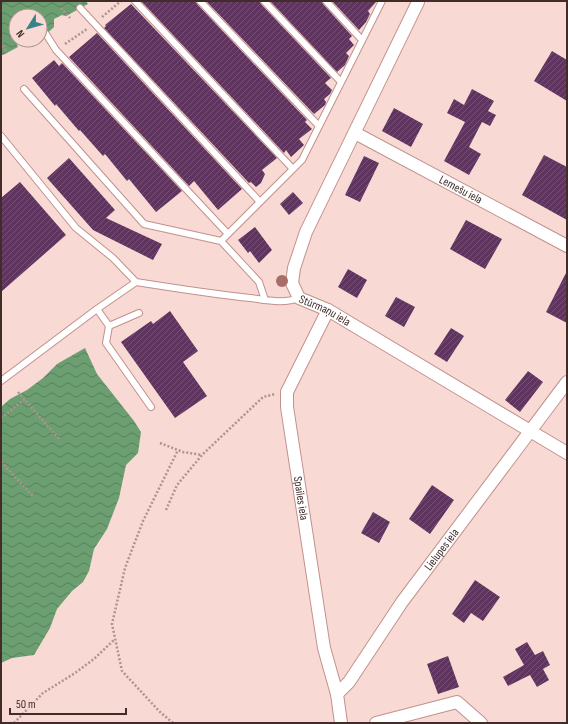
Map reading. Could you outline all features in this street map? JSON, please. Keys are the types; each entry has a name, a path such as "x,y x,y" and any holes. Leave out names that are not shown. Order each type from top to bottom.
{"street":[{"name":"Stūrmaņu iela","path":"418,2 306,232 294,268 292,283 299,298 328,310 567,453"},
{"name":"Lemešu iela","path":"355,133 567,246"},
{"name":"Spailes iela","path":"328,310 287,392 287,407 323,640 337,694"},
{"name":"Lielupes iela","path":"337,694 349,682 402,602 567,382"},
{"path":"337,694 341,723"},
{"path":"376,723 457,702 481,723"}],"lane":[{"path":"135,1 293,169"},
{"path":"200,1 319,126"},
{"path":"264,1 341,82"},
{"path":"326,1 362,40"},
{"path":"221,241 302,160 382,1"},
{"path":"80,8 260,202"},
{"path":"48,37 56,50 228,234"},
{"path":"24,88 144,224 221,241 259,282 265,300"},
{"path":"1,136 76,228 113,258 136,282 265,300 291,301 299,298"},
{"path":"1,380 136,282"},
{"path":"97,309 109,326 106,343 151,406"},
{"path":"109,326 139,313"}],"path":[{"path":"62,8 70,18"},
{"path":"1,42 7,53"},
{"path":"18,392 60,440"},
{"path":"166,510 177,485 202,455 262,396 287,392"},
{"path":"1,418 24,399"},
{"path":"160,443 178,450 202,455"},
{"path":"173,723 160,712 122,671 112,624 125,568 143,521 178,450"},
{"path":"1,462 33,496"},
{"path":"14,723 43,694 75,674 116,639"}],"water":[{"path":"1,1 86,1 88,4 66,16 62,15 54,19 54,27 48,33 48,8 8,8 8,48 16,48 3,55 1,54"},
{"path":"85,348 97,374 141,432 138,453 126,465 119,498 107,529 94,549 89,571 83,582 72,591 57,609 50,628 34,655 12,658 1,663 1,407 10,399 27,390 43,378 57,364"}],"building":[{"path":"141,1 196,1 197,4 307,120 305,122 312,129 299,139 304,145 291,157 286,150 284,153"},
{"path":"206,1 260,1 261,4 331,78 325,83 332,90 324,99 326,102 325,105 314,114"},
{"path":"270,1 322,1 352,36 349,39 354,45 346,53 349,56 345,65 337,72"},
{"path":"332,1 377,1 368,11 370,14 366,22 359,30"},
{"path":"131,4 277,158 262,170 265,174 261,183 256,187 251,182 249,183 104,28 106,26 105,25"},
{"path":"97,33 242,189 218,210 194,181 189,186 69,57"},
{"path":"552,51 567,60 567,101 534,81"},
{"path":"54,60 59,66 62,63 182,191 156,212 129,179 127,181 105,154 103,156 56,104 55,106 32,78"},
{"path":"472,89 494,101 488,111 496,115 490,126 482,122 469,147 481,154 469,175 444,161 465,122 447,113 454,99 464,105"},
{"path":"394,108 423,124 411,147 382,131"},
{"path":"544,155 567,167 567,220 522,195"},
{"path":"364,156 379,163 360,202 345,195"},
{"path":"69,158 115,210 106,218 162,244 153,260 93,230 47,178"},
{"path":"20,182 66,235 1,292 1,198"},
{"path":"293,192 303,203 289,215 280,204"},
{"path":"466,220 502,239 485,269 450,249"},
{"path":"255,227 272,250 259,263 250,251 248,253 238,240"},
{"path":"348,269 367,280 357,298 338,287"},
{"path":"567,271 567,323 546,312"},
{"path":"396,297 415,307 404,327 385,316"},
{"path":"170,311 198,351 183,362 207,396 175,418 121,342 151,321 153,324"},
{"path":"451,328 464,336 447,362 434,354"},
{"path":"528,371 543,382 520,412 505,400"},
{"path":"432,485 454,500 430,534 409,519"},
{"path":"373,512 390,522 379,543 361,533"},
{"path":"475,580 500,597 483,621 471,613 464,623 452,614"},
{"path":"527,642 535,655 543,651 550,665 543,669 549,680 537,687 530,675 508,686 503,677 524,665 515,649"},
{"path":"448,656 459,687 438,694 427,664"}]}
